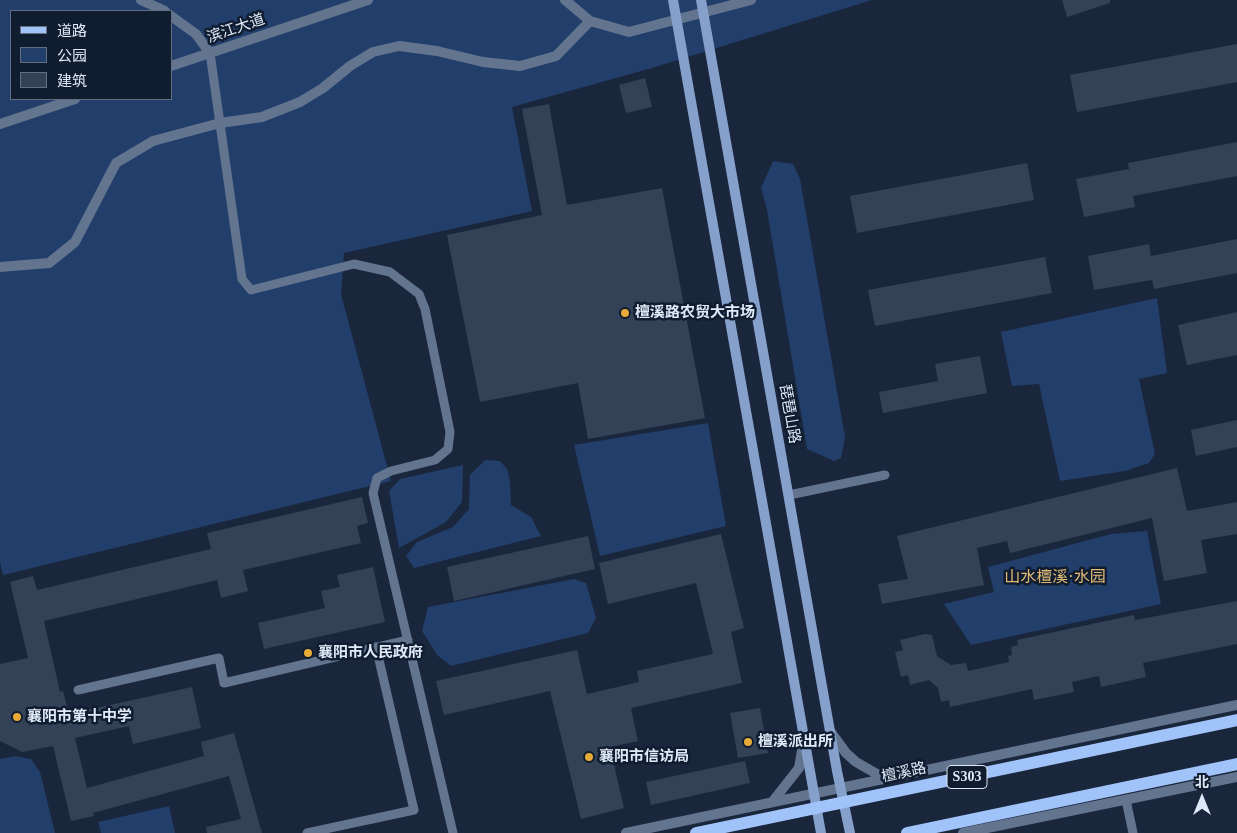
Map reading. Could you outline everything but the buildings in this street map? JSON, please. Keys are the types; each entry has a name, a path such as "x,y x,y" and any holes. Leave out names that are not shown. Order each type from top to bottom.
{"main road":[{"path":"673,0 821,833"},
{"name":"琵琶山路","path":"701,0 830,731 850,833"},
{"name":"檀溪路","path":"696,833 1237,720"},
{"path":"907,833 1237,764"}],"street":[{"path":"141,0 163,10"},
{"name":"滨江大道","path":"172,66 368,0"},
{"path":"566,0 590,21 629,32 751,0"},
{"path":"172,17 196,34 210,53"},
{"path":"0,267 49,263 75,242 116,162 153,141 220,123 262,117 300,102 373,52 399,46 483,62 520,66 556,56 590,21"},
{"path":"0,124 72,100"},
{"path":"626,833 1237,705"},
{"path":"830,731 846,753 856,762 884,778"},
{"path":"773,801 799,768 804,738"},
{"path":"963,833 1237,777"}],"lane":[{"path":"210,53 242,279 251,290 354,264 390,272 419,294 425,310 450,432 448,449 435,460 391,471 377,478 373,493 453,833"},
{"path":"788,495 885,475"},
{"path":"78,690 219,658 224,683 408,640"},
{"path":"307,833 414,810 376,647"},
{"path":"1126,800 1133,833"}],"green space":[{"path":"0,0 872,0 652,68 512,107 532,211 344,253 341,294 391,481 3,575 0,562"},
{"path":"773,161 793,164 800,179 845,437 841,458 834,461 807,449 767,210 761,188"},
{"path":"1157,298 1167,373 1139,379 1155,454 1149,463 1125,471 1060,481 1039,384 1012,386 1001,332"},
{"path":"708,423 726,526 600,556 574,445"},
{"path":"485,460 500,461 507,469 510,482 511,505 531,517 541,536 414,568 406,556 417,542 453,527 469,509 470,475"},
{"path":"463,465 462,502 446,522 399,548 389,491 400,479"},
{"path":"1147,531 1161,604 971,645 944,604 994,592 988,567 1111,534"},
{"path":"574,579 586,583 596,618 588,633 451,666 437,655 422,631 428,607"},
{"path":"15,756 31,759 40,772 55,833 0,833 0,759"},
{"path":"169,806 175,833 101,833 98,822"}],"place":[{"name":"檀溪路农贸大市场","path":"625,313"},
{"name":"襄阳市人民政府","path":"308,653"},
{"name":"襄阳市第十中学","path":"17,717"},
{"name":"檀溪派出所","path":"748,742"},
{"name":"襄阳市信访局","path":"589,757"}],"district":[{"name":"山水檀溪·水园","path":"1055,578"}]}
